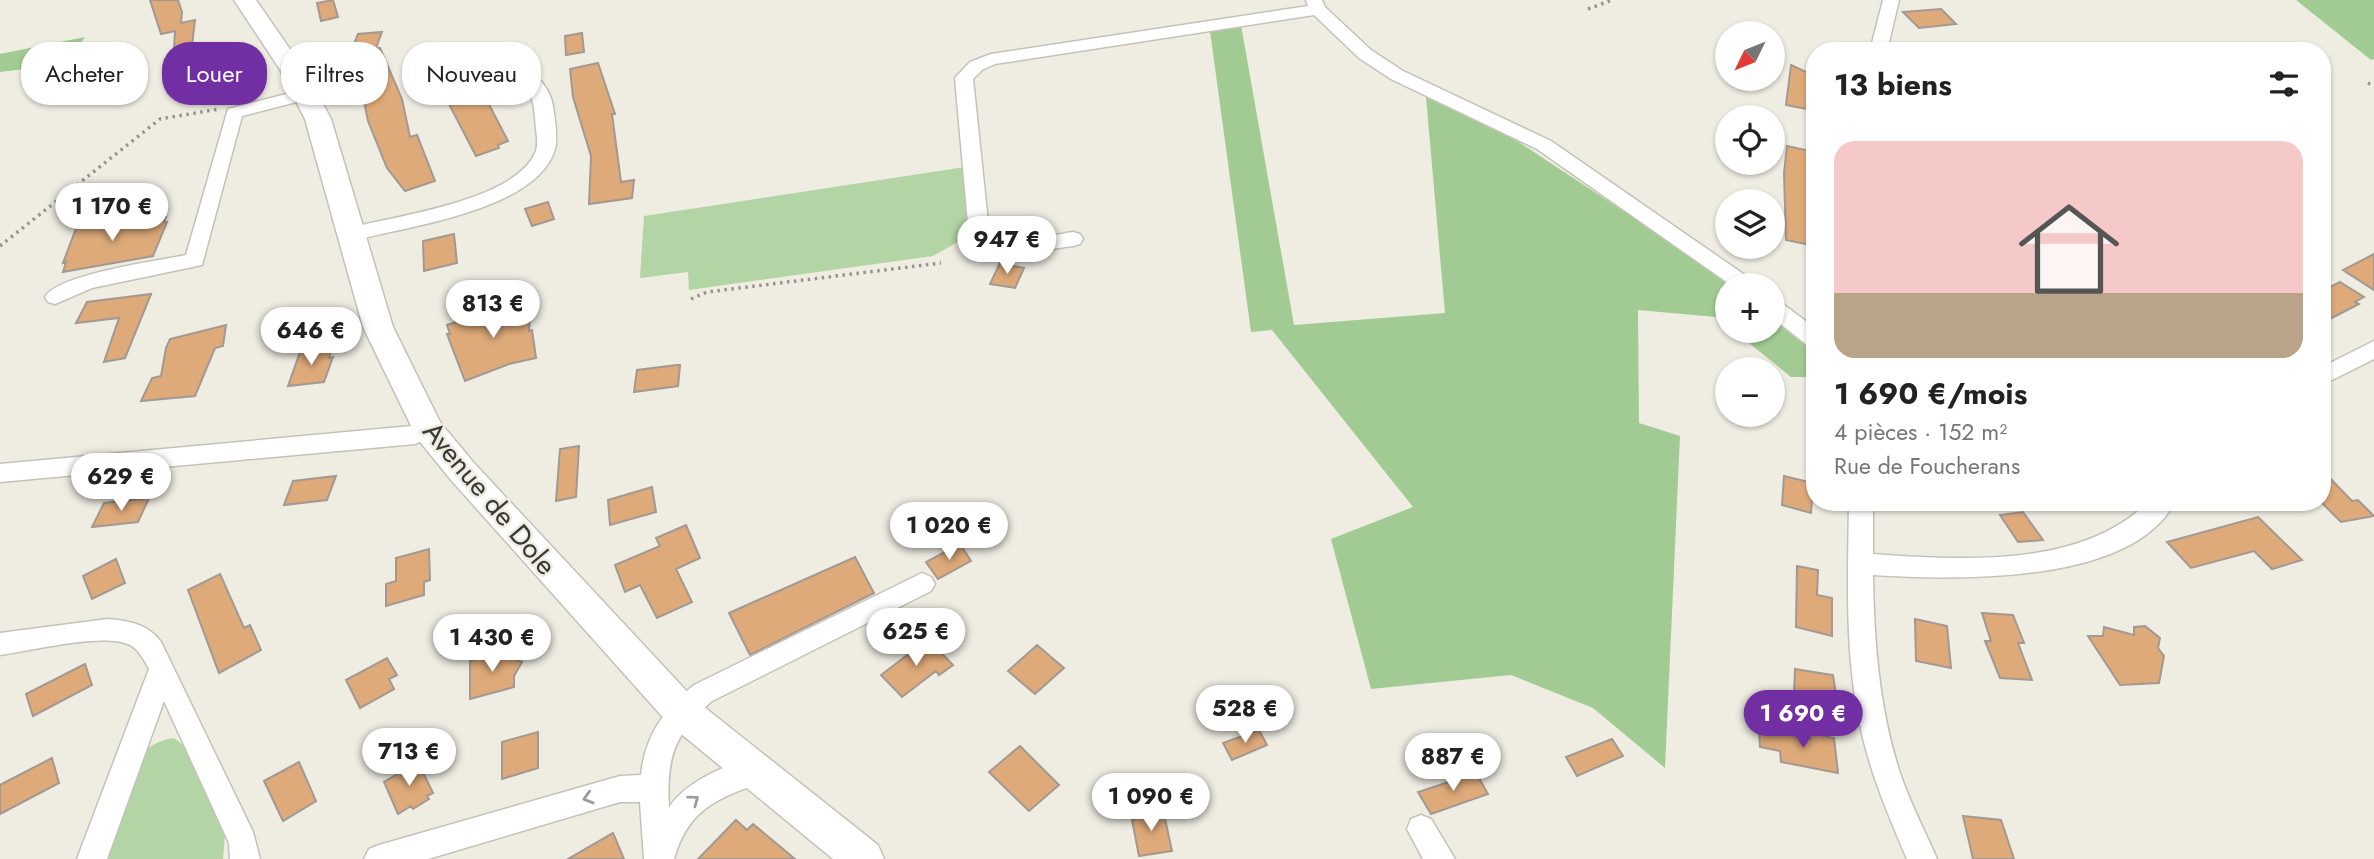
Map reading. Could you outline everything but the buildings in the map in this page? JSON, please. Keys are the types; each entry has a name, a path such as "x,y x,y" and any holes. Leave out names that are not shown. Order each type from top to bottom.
{"main road":[{"name":"Avenue de Dole","path":"245,0 281,55"},
{"name":"Avenue de Dole","path":"311,105 326,139 378,327 428,429 462,471 681,711 864,859"}],"street":[{"path":"1880,42 1891,0"},
{"path":"1073,239 998,246 983,240 979,234 964,78 976,66 991,59 1316,5 1376,61 1397,75 1544,145 1728,273"},
{"path":"352,234 472,204 496,195 526,177 544,153 547,142 541,91"},
{"path":"55,297 88,282 195,260 234,113 281,101"},
{"path":"1785,316 1806,333"},
{"path":"2331,372 2374,349"},
{"path":"0,473 415,435 428,429"},
{"path":"1861,511 1864,661 1872,717 1885,769 1922,859"},
{"path":"1860,562 1874,565 2002,565 2071,556 2122,536 2137,527 2154,511"},
{"path":"659,857 655,788 659,748 681,711 703,693 922,584"},
{"path":"0,644 115,630 135,634 146,642 162,669 243,842 244,859"},
{"path":"92,859 162,669"},
{"path":"659,857 685,806 715,785 754,772"},
{"path":"379,859 620,789 655,788"},
{"path":"1421,829 1440,859"}],"path":[{"path":"1588,9 1612,0"},
{"path":"2368,83 2374,86"},
{"path":"0,247 160,119 226,107"},
{"path":"691,299 707,292 941,263"}],"green space":[{"path":"2296,0 2374,0 2374,59 2371,60"},
{"path":"1241,25 1294,325 1445,313 1426,97 1517,141 1715,274 1715,317 1638,310 1639,423 1680,436 1665,768 1593,708 1511,675 1371,689 1331,539 1413,507 1272,330 1251,332 1210,31"},
{"path":"85,37 81,42 60,42"},
{"path":"21,50 21,69 0,72 0,54"},
{"path":"965,167 970,235 933,256 689,290 688,272 640,278 644,216"},
{"path":"1785,329 1806,346 1806,377 1791,377 1785,372 1785,357 1766,357 1749,343 1785,343"},
{"path":"174,738 183,745 225,835 223,859 108,859 138,759 153,745"}]}
